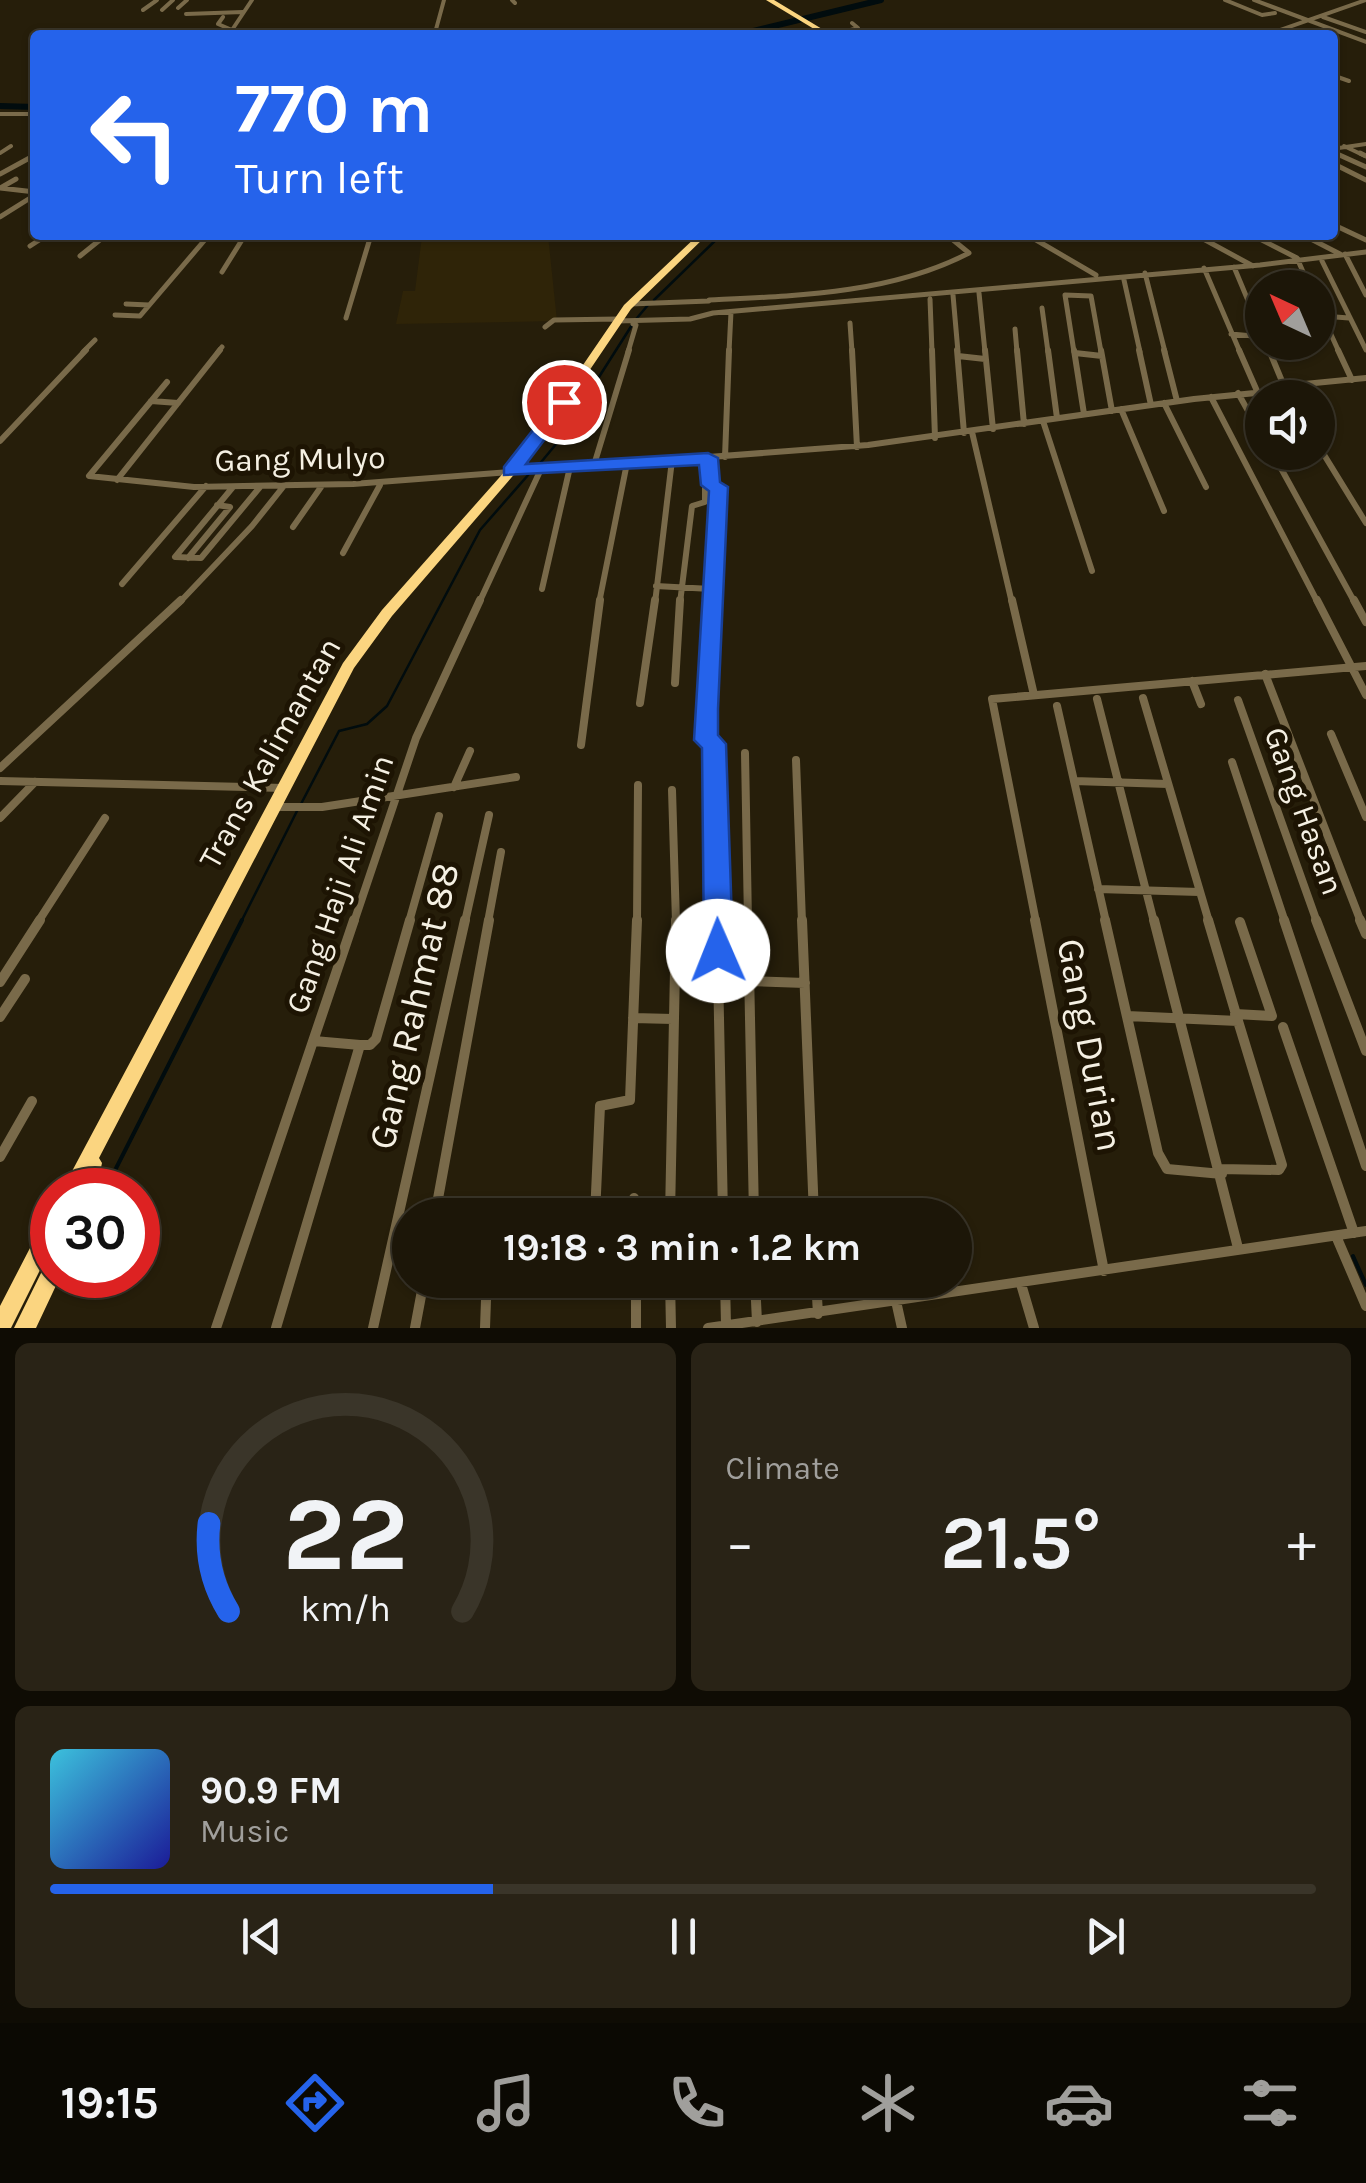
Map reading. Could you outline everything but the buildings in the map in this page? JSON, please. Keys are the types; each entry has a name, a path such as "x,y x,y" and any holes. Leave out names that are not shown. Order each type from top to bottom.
{"highway":[{"path":"768,0 820,30"},
{"name":"Trans Kalimantan","path":"85,1168 283,788 363,644 543,433 626,322 630,304 698,240"},
{"name":"Trans Kalimantan","path":"91,1168 94,1152"},
{"path":"0,1328 30,1269"},
{"path":"24,1328 39,1298"}],"street":[{"path":"143,10 157,0"},
{"path":"162,10 173,0"},
{"path":"178,8 187,0"},
{"path":"223,17 218,24 232,30 252,0"},
{"path":"436,30 444,0"},
{"path":"1227,1 1239,0 1309,22"},
{"path":"1254,0 1332,30"},
{"path":"1282,30 1364,0"},
{"path":"1227,1 1262,15 1275,13"},
{"path":"186,14 243,12"},
{"path":"1323,17 1366,32"},
{"path":"850,30 858,28 852,24"},
{"path":"1288,28 1293,30"},
{"path":"1338,32 1366,42"},
{"path":"1338,77 1349,82"},
{"path":"0,114 30,114"},
{"path":"1338,148 1366,144"},
{"path":"0,153 12,146"},
{"path":"1344,146 1366,156"},
{"path":"1338,153 1366,168"},
{"path":"0,174 30,158"},
{"path":"1338,167 1366,180"},
{"path":"0,188 16,179"},
{"path":"0,188 30,192"},
{"path":"0,217 30,195"},
{"path":"1338,227 1366,240"},
{"path":"30,246 39,240"},
{"path":"80,256 100,240"},
{"path":"115,316 139,317 204,240"},
{"path":"222,272 242,240"},
{"path":"346,318 370,240"},
{"path":"630,304 794,296 908,277 945,266 969,253 954,240"},
{"path":"1034,240 1099,277"},
{"path":"1205,240 1253,266"},
{"path":"1261,240 1298,260 1302,270"},
{"path":"1313,240 1342,254 1366,294"},
{"path":"545,327 554,320 626,322 1253,266 1366,252"},
{"path":"1322,262 1366,350"},
{"path":"1234,267 1245,293"},
{"path":"1204,268 1252,380"},
{"path":"1145,273 1178,401"},
{"path":"1088,278 1102,356 1117,410 1164,511"},
{"path":"1124,280 1151,406"},
{"path":"979,293 992,429"},
{"path":"953,295 968,433 1034,695 1366,666"},
{"path":"1084,414 1064,296 1091,296"},
{"path":"930,299 935,438"},
{"path":"708,300 712,313"},
{"path":"126,304 149,305"},
{"path":"1042,308 1058,418"},
{"path":"725,457 723,430 731,312"},
{"path":"1335,317 1348,318"},
{"path":"594,465 626,322"},
{"path":"850,323 857,447"},
{"path":"1015,329 1024,424"},
{"path":"1231,334 1245,335"},
{"path":"0,442 95,340"},
{"path":"1335,344 1352,380"},
{"path":"118,480 222,347"},
{"path":"1075,354 1102,356"},
{"path":"958,356 985,359"},
{"name":"Gang Mulyo","path":"1335,383 1366,378"},
{"path":"151,401 167,382"},
{"path":"1238,393 1245,406"},
{"name":"Gang Mulyo","path":"151,401 90,477 232,487 380,485 511,471 857,447 1245,393"},
{"path":"1211,396 1366,695"},
{"path":"151,401 178,403"},
{"path":"1164,403 1206,488"},
{"path":"1042,421 1092,571"},
{"path":"708,458 710,485"},
{"path":"640,703 672,460"},
{"path":"581,745 597,615 627,463"},
{"path":"542,589 570,467"},
{"name":"Gang Haji Ali Amin","path":"216,1328 424,717 537,469"},
{"path":"1282,470 1366,622"},
{"path":"1333,470 1366,523"},
{"path":"343,552 380,485"},
{"path":"675,682 677,628 692,506 704,502 705,488 710,485 719,487 706,740 714,744 723,1198"},
{"path":"122,584 206,486"},
{"path":"232,487 174,555 201,558 260,487"},
{"path":"0,768 210,574 283,487"},
{"path":"293,527 321,488"},
{"path":"188,558 230,507 217,505"},
{"path":"656,586 711,589"},
{"path":"1265,674 1366,934"},
{"path":"1192,681 1200,704"},
{"name":"Gang Durian","path":"1034,695 992,700 1104,1271"},
{"path":"1057,706 1163,1166 1171,1170 1221,1172 1279,1170 1282,1165 1143,698"},
{"path":"1097,699 1238,1248"},
{"name":"Gang Hasan","path":"1238,700 1288,848 1366,1051"},
{"path":"1330,734 1366,817"},
{"path":"454,787 470,751"},
{"path":"744,753 753,1198"},
{"path":"796,760 813,1198"},
{"path":"1232,762 1366,1166"},
{"path":"273,807 298,808 516,778"},
{"path":"0,781 283,788"},
{"path":"1074,781 1168,784"},
{"path":"0,818 35,782"},
{"path":"596,1198 600,1106 630,1100 640,839 638,785"},
{"path":"670,1198 677,886 672,790"},
{"name":"Gang Rahmat 88","path":"373,1328 489,815"},
{"path":"314,1041 370,1046 376,1039 438,816"},
{"path":"0,982 105,818"},
{"path":"438,1198 501,852"},
{"path":"1098,890 1198,892"},
{"path":"1126,1016 1181,1020 1272,1016 1240,922"},
{"path":"0,1017 24,978"},
{"path":"746,981 805,983"},
{"path":"633,1018 673,1019"},
{"path":"708,1328 1360,1232 1283,1027"},
{"path":"276,1328 360,1045"},
{"path":"0,1157 32,1101"},
{"path":"1336,1236 1366,1306"},
{"path":"1021,1284 1034,1328"},
{"path":"415,1328 421,1298"},
{"path":"636,1298 636,1328"},
{"path":"670,1298 670,1328"},
{"path":"725,1298 726,1327"},
{"path":"755,1298 756,1322"},
{"path":"817,1298 818,1314"},
{"path":"485,1328 486,1300"},
{"path":"896,1301 902,1328"}],"shaded area":[{"path":"421,240 549,240 557,321 396,324 403,291 415,291"}],"waterway":[{"path":"758,30 881,0"},
{"path":"0,106 30,107"},
{"path":"654,300 716,240"},
{"path":"637,318 648,305"},
{"path":"537,467 557,443 632,325"},
{"path":"301,804 339,731 367,724 387,706 480,530 529,474"},
{"path":"241,922 297,811"},
{"path":"116,1168 242,920"},
{"path":"1353,1256 1366,1285"}],"route":[{"path":"564,402 534,446 511,471 708,458 710,485 719,487 706,709 706,740 714,740 718,951"}]}
